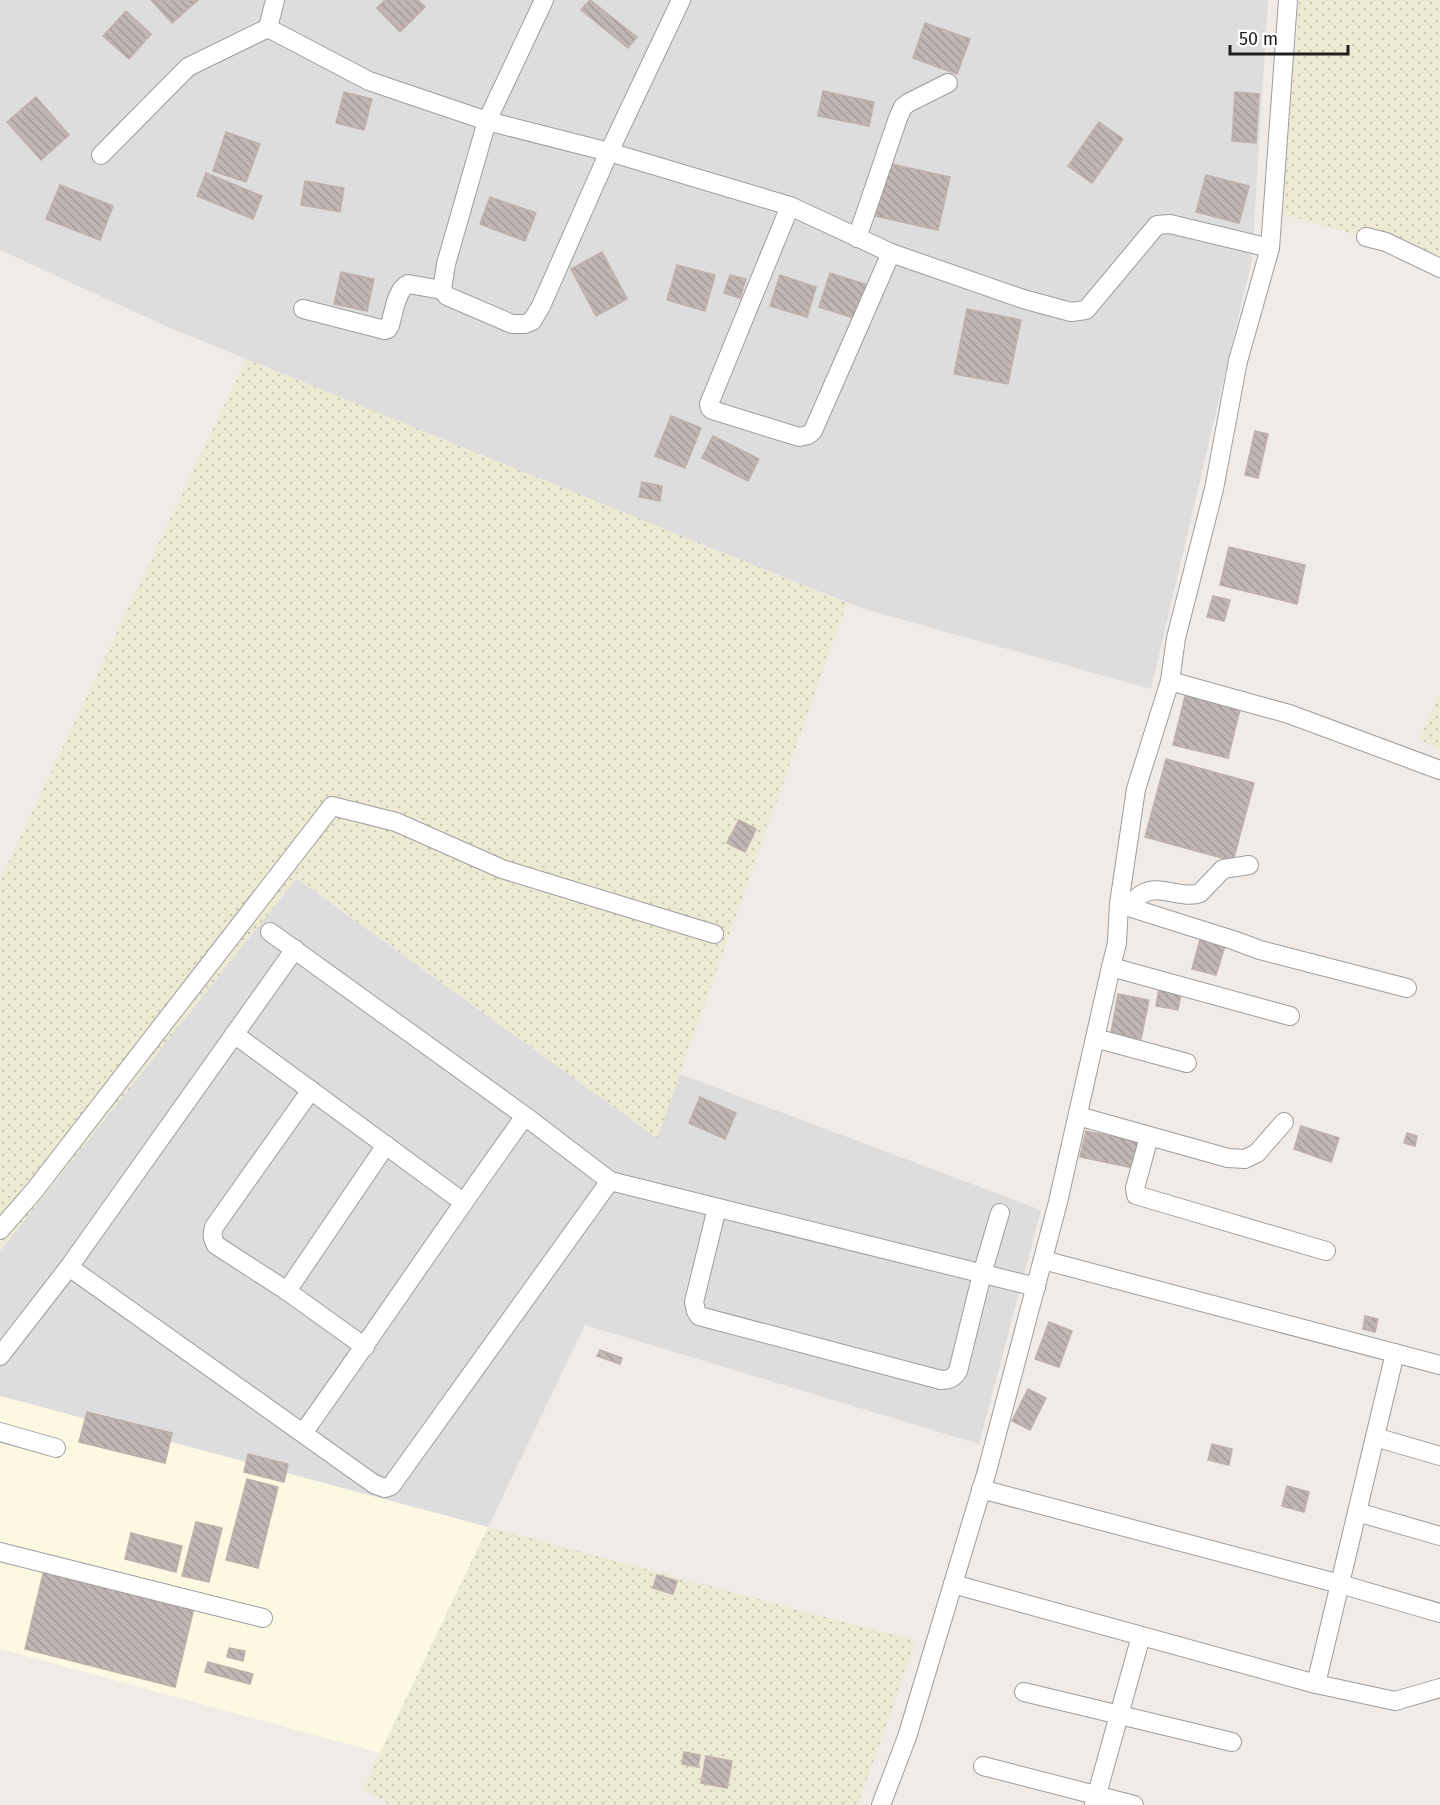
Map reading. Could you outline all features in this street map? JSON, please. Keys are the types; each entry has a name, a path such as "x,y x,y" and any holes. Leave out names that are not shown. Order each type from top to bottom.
{"street":[{"path":"101,155 188,67 268,28 275,0"},
{"path":"442,290 446,264 488,121 544,0"},
{"path":"303,309 385,330 390,325 400,290 408,284 442,290 447,296 512,324 518,325 532,321 541,306 609,152 681,0"},
{"path":"881,1805 907,1737 981,1489 1058,1202 1117,943 1137,789 1170,681 1176,638 1214,489 1238,361 1270,248 1288,0"},
{"path":"268,28 369,81 488,121 609,152 790,206 891,253 1071,312 1086,310 1157,225 1170,224 1270,248"},
{"path":"857,238 903,107 948,83"},
{"path":"790,206 708,404 712,410 799,437 813,431 891,253"},
{"path":"1366,237 1386,242 1440,268"},
{"path":"1170,681 1289,714 1440,770"},
{"path":"0,1230 41,1182 332,806 396,822 502,868 714,934"},
{"path":"1123,905 1150,891 1190,895 1200,893 1223,869 1249,865"},
{"path":"1123,905 1260,950 1407,988"},
{"path":"270,932 525,1116 610,1181 1036,1287"},
{"path":"0,1356 69,1267 295,949"},
{"path":"1111,967 1290,1016"},
{"path":"234,1034 463,1202"},
{"path":"1095,1038 1187,1063"},
{"path":"311,1090 214,1227 213,1240 216,1245 287,1291 365,1347"},
{"path":"303,1434 525,1116"},
{"path":"1077,1116 1228,1158 1245,1159 1257,1153 1284,1122"},
{"path":"1149,1137 1135,1188 1136,1195 1326,1251"},
{"path":"287,1291 386,1145"},
{"path":"69,1267 374,1484 386,1488 391,1486 610,1181"},
{"path":"717,1208 694,1302 699,1316 941,1380 954,1377 958,1371 1000,1213"},
{"path":"1043,1260 1440,1365"},
{"path":"1316,1684 1395,1353"},
{"path":"0,1431 56,1448"},
{"path":"1375,1437 1440,1456"},
{"path":"981,1489 1340,1584 1440,1614"},
{"path":"1357,1512 1440,1536"},
{"path":"0,1552 263,1618"},
{"path":"953,1584 1316,1684 1395,1701 1440,1688"},
{"path":"1095,1800 1141,1635"},
{"path":"1024,1692 1232,1742"},
{"path":"983,1766 1095,1800 1134,1805"}],"shaded area":[{"path":"0,0 1268,0 1252,259 1151,689 864,609 168,327 0,250"},
{"path":"1299,0 1440,0 1440,258 1282,214"},
{"path":"246,359 847,603 657,1138 297,878 0,1251 0,880"},
{"path":"1440,693 1440,751 1420,739"},
{"path":"296,878 657,1138 680,1074 1041,1210 979,1444 585,1325 488,1527 0,1396 0,1251"},
{"path":"0,1396 488,1527 380,1753 0,1649"},
{"path":"488,1527 916,1641 858,1805 390,1805 363,1789"}],"building":[{"path":"151,0 198,0 172,23"},
{"path":"385,0 418,0 425,7 400,32 377,8"},
{"path":"590,0 637,37 628,48 581,10"},
{"path":"126,11 151,34 129,59 103,36"},
{"path":"925,23 970,39 957,74 913,58"},
{"path":"823,91 874,102 869,126 818,116"},
{"path":"344,92 372,99 364,130 336,123"},
{"path":"1235,92 1259,94 1256,143 1232,141"},
{"path":"36,97 69,135 41,160 7,122"},
{"path":"1099,122 1123,139 1092,183 1068,166"},
{"path":"226,132 260,144 246,182 213,171"},
{"path":"887,163 950,177 938,230 875,216"},
{"path":"206,173 262,196 253,219 197,196"},
{"path":"1206,175 1249,186 1239,223 1196,212"},
{"path":"305,181 344,188 340,212 301,205"},
{"path":"60,185 113,206 100,240 46,219"},
{"path":"490,197 536,213 525,241 480,224"},
{"path":"602,252 627,299 596,316 571,269"},
{"path":"677,265 715,275 705,311 667,300"},
{"path":"341,272 374,279 367,311 334,304"},
{"path":"830,273 868,285 857,319 819,307"},
{"path":"730,275 746,279 740,298 724,293"},
{"path":"780,275 816,287 807,317 770,306"},
{"path":"967,309 1021,320 1008,384 954,374"},
{"path":"671,416 701,428 685,468 655,456"},
{"path":"1255,431 1268,434 1258,478 1245,475"},
{"path":"713,436 759,459 748,481 702,458"},
{"path":"642,482 662,486 660,501 639,497"},
{"path":"1229,547 1305,565 1297,604 1220,585"},
{"path":"1213,596 1230,600 1224,621 1207,617"},
{"path":"1186,692 1241,705 1228,758 1173,745"},
{"path":"1166,759 1254,783 1233,861 1145,837"},
{"path":"739,820 756,829 745,852 727,843"},
{"path":"1201,936 1226,943 1216,975 1192,969"},
{"path":"1160,983 1182,987 1178,1010 1156,1006"},
{"path":"1118,994 1149,1000 1141,1039 1111,1033"},
{"path":"700,1097 736,1113 725,1139 689,1123"},
{"path":"1301,1126 1339,1138 1331,1162 1294,1149"},
{"path":"1086,1131 1140,1142 1134,1168 1080,1157"},
{"path":"1407,1133 1417,1136 1415,1146 1404,1143"},
{"path":"1365,1316 1378,1319 1375,1332 1363,1329"},
{"path":"1049,1322 1072,1331 1059,1367 1035,1359"},
{"path":"600,1350 622,1358 620,1364 597,1356"},
{"path":"1028,1389 1046,1398 1030,1430 1012,1421"},
{"path":"87,1412 172,1433 165,1463 79,1442"},
{"path":"1212,1444 1232,1449 1229,1465 1208,1460"},
{"path":"248,1454 288,1464 284,1482 244,1472"},
{"path":"247,1479 278,1487 258,1568 226,1560"},
{"path":"1287,1486 1309,1492 1304,1512 1282,1506"},
{"path":"196,1522 222,1528 209,1582 182,1576"},
{"path":"131,1533 182,1546 176,1572 125,1559"},
{"path":"44,1570 194,1608 175,1687 25,1649"},
{"path":"657,1575 677,1581 673,1594 653,1588"},
{"path":"229,1648 245,1651 243,1661 227,1657"},
{"path":"208,1662 253,1674 250,1684 205,1672"},
{"path":"684,1752 700,1755 698,1767 682,1764"},
{"path":"706,1756 732,1761 727,1788 701,1783"}]}
